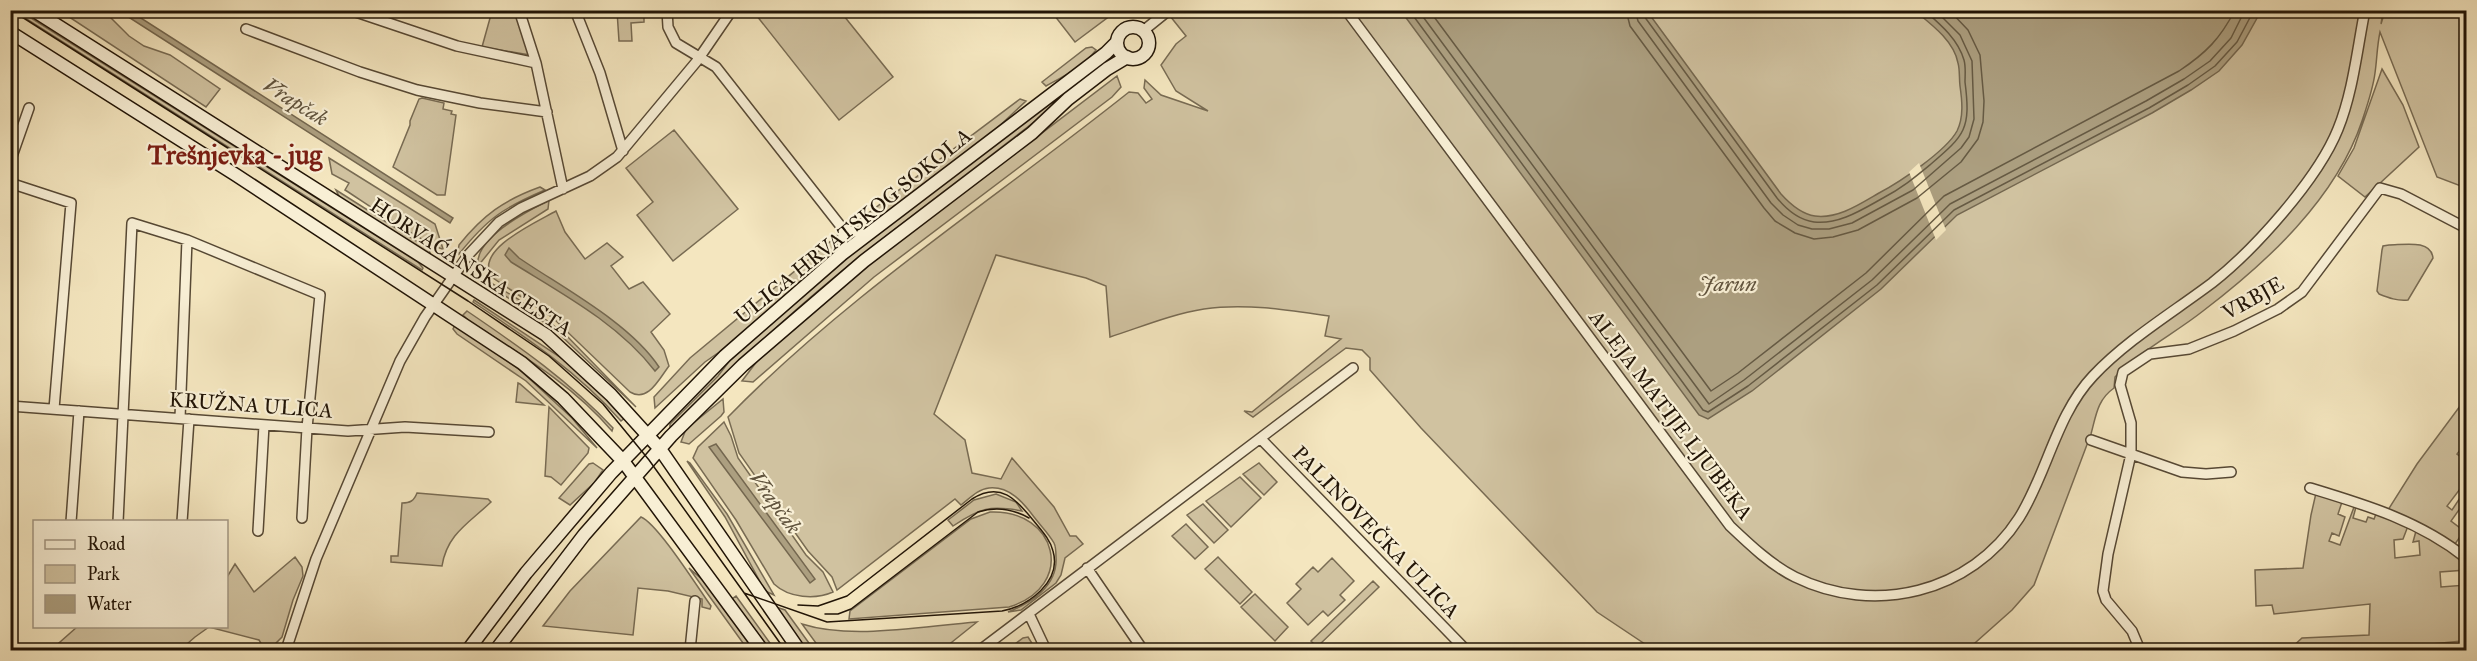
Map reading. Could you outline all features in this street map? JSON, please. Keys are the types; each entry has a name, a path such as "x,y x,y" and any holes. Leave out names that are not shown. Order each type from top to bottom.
{"street":[{"name":"HORVAĆANSKA CESTA","path":"33,10 546,335 586,370 660,449 799,651"},
{"path":"350,10 457,46 536,63"},
{"path":"519,10 536,63 563,189"},
{"path":"575,10 600,73 623,151"},
{"path":"667,10 668,27 676,44 716,67 843,229 867,235"},
{"path":"286,651 316,559 399,361 434,304 481,240 499,222 520,208 601,169 623,151 700,57 732,10"},
{"path":"1143,31 1169,10"},
{"name":"ALEJA MATIJE LJUBEKA","path":"1346,10 1730,526 1766,558 1795,577 1830,590 1863,596 1910,593 1956,578 1986,556 2009,533 2035,487 2064,422 2091,378 2133,342 2215,280 2256,243 2323,158 2344,112 2365,10"},
{"path":"1136,27 1143,31 1148,39 1145,53 1136,58 1127,57 1119,51 1117,42 1119,33 1126,28 1136,27"},
{"path":"246,29 360,72 417,90 480,103 547,112"},
{"path":"10,32 246,181 522,363 563,398 623,461 762,651"},
{"name":"ULICA HRVATSKOG SOKOLA","path":"468,651 526,573 623,461 725,356 842,254 1106,53 1117,42"},
{"name":"ULICA HRVATSKOG SOKOLA","path":"496,651 564,559 635,476 743,365 828,291 1032,133 1068,99 1107,69 1127,57"},
{"path":"10,162 29,108"},
{"path":"10,183 71,203 54,409"},
{"name":"VRBJE","path":"2140,651 2132,631 2106,600 2103,591 2108,554 2131,454 2131,423 2120,385 2123,372 2150,354 2189,349 2234,331 2278,309 2302,292 2380,188 2402,194 2466,228"},
{"path":"118,520 121,413 132,223 187,240 320,295 307,428 302,518"},
{"path":"842,254 843,229"},
{"path":"182,520 187,240"},
{"path":"980,651 1353,368"},
{"name":"KRUŽNA ULICA","path":"10,406 356,431 405,427 489,432"},
{"path":"71,520 79,411"},
{"path":"258,531 264,425"},
{"name":"PALINOVEČKA ULICA","path":"1261,439 1466,651"},
{"path":"2091,440 2182,472 2205,474 2230,472"},
{"path":"2310,488 2387,512 2450,545 2466,558"},
{"path":"1087,568 1143,651"},
{"path":"690,651 695,601"},
{"path":"1029,614 1046,651"}],"green space":[{"path":"14,11 20,11 418,262 422,270"},
{"path":"60,11 104,11 129,36 144,46 170,55 220,89 206,107"},
{"path":"492,11 511,11 518,16 530,55 482,47"},
{"path":"617,11 644,11 644,22 631,23 632,41 619,41"},
{"path":"753,11 840,11 893,77 839,120"},
{"path":"1051,11 1088,11 1090,13 1102,11 1107,18 1075,42"},
{"path":"1166,11 2383,11 2381,24 2385,11 2466,11 2466,188 2437,177 2380,32 2374,79 2368,103 2350,150 2335,177 2296,227 2251,272 2192,319 2147,350 2115,377 2114,388 2104,398 2098,409 2091,434 2034,585 2012,610 1967,650 1654,650 1597,612 1421,428 1370,370 1370,358 1362,350 1346,348 1253,417 1244,411 1252,412 1341,339 1325,336 1329,316 1267,308 1220,307 1180,314 1110,337 1106,286 1086,278 996,255 934,414 965,440 972,473 1001,479 1012,458 1054,507 1070,536 1076,536 1083,544 1065,558 1061,575 1056,583 1021,610 1008,612 1034,598 1048,585 1053,577 1056,548 1050,536 1020,501 1009,492 989,488 977,492 961,505 955,499 837,590 832,577 808,551 739,453 728,417 774,372 873,288 1129,92 1138,93 1146,103 1152,99 1144,88 1145,80 1161,95 1208,111 1176,91 1161,65 1176,44 1186,36"},
{"path":"1092,47 1096,50 1079,66 1046,86 1042,82 1086,48"},
{"path":"1105,61 1106,64 1072,92 810,298 749,352 670,428 670,424 718,376 734,355 856,249"},
{"path":"2382,69 2403,105 2419,147 2365,197 2338,176 2354,148"},
{"path":"1117,76 1121,87 1112,97 874,277 753,382 742,381 764,352 859,272"},
{"path":"419,99 444,103 443,109 452,111 451,114 456,115 445,195 437,195 393,167"},
{"path":"1020,99 1026,101 993,132 863,230 850,227"},
{"path":"674,130 738,209 673,261 637,215 653,202 626,168"},
{"path":"329,158 435,224 443,249 410,233 345,190 349,183 332,174"},
{"path":"540,187 545,190 497,215 459,254 459,245 486,217 505,203"},
{"path":"336,190 429,249 431,257 340,198"},
{"path":"549,200 548,209 499,240 478,266 484,245 493,236 516,218"},
{"path":"556,211 565,232 585,259 607,243 623,257 611,266 629,289 643,282 670,314 651,332 664,350 669,366 648,392 636,395 630,392 553,318 493,278 489,268 491,258 498,248 522,230"},
{"path":"837,236 834,253 725,348 705,362 655,408 654,397 690,358"},
{"path":"2416,244 2431,252 2433,258 2408,300 2390,298 2377,291 2383,246"},
{"path":"486,280 518,299 565,334 636,407 555,330 485,282"},
{"path":"474,300 569,363 626,417 621,421 570,371 473,302"},
{"path":"467,311 525,351 561,380 613,428 612,431 563,384 469,321 463,315"},
{"path":"455,325 520,370 572,418 597,448 526,381 457,334 453,329"},
{"path":"518,383 520,384 544,405 516,402"},
{"path":"2466,398 2466,442 2457,454 2466,461 2466,487 2463,485 2447,506 2452,510 2466,489 2466,500 2451,521 2464,531 2455,544 2410,519 2388,510 2417,464"},
{"path":"723,399 724,412 721,416 689,444 681,442 686,429"},
{"path":"549,407 589,448 588,453 561,485 551,477 545,476"},
{"path":"724,422 738,458 806,555 823,572 833,592 826,595 802,596 780,589 774,584 736,520 693,458 698,447"},
{"path":"687,461 727,514 774,595 765,591 725,517"},
{"path":"593,463 603,470 594,483 570,505 559,498 589,464"},
{"path":"1259,463 1277,482 1264,495 1243,474"},
{"path":"1240,477 1261,498 1231,527 1206,501"},
{"path":"417,493 488,499 491,502 454,537 442,566 391,562 391,556 398,556 402,503 411,501"},
{"path":"2316,493 2342,502 2338,514 2345,517 2339,536 2332,533 2329,541 2340,545 2354,507 2356,507 2353,518 2366,522 2368,517 2374,519 2376,514 2408,526 2403,539 2394,540 2395,558 2420,555 2419,541 2413,542 2416,531 2466,560 2466,570 2440,572 2441,587 2466,585 2466,650 2460,650 2461,641 2371,650 2289,650 2302,638 2369,635 2370,604 2274,614 2272,605 2256,606 2255,570 2303,568"},
{"path":"996,494 1016,502 1022,511 993,508 971,515 953,526 948,520 974,500"},
{"path":"1203,504 1228,530 1214,543 1187,515"},
{"path":"990,512 1013,514 1031,523 1043,535 1050,550 1051,567 1044,583 1030,597 1009,607 849,619 850,611 971,519"},
{"path":"641,517 667,543 711,606 710,609 702,607 702,599 668,591 638,588 633,635 543,626 570,591"},
{"path":"1186,524 1208,547 1195,559 1172,536"},
{"path":"295,557 302,567 303,576 282,637 269,650 265,650 259,640 213,628 228,628 228,575 235,564 254,592"},
{"path":"1218,557 1252,592 1240,604 1205,569"},
{"path":"1332,558 1354,581 1340,595 1345,600 1328,616 1323,611 1308,625 1287,603 1301,589 1296,584 1313,567 1318,572"},
{"path":"689,568 705,582 755,650 748,650"},
{"path":"1373,581 1379,587 1317,647 1311,641"},
{"path":"1255,594 1288,627 1275,641 1241,607"},
{"path":"736,596 775,650 769,650 732,599"},
{"path":"776,607 785,610 814,650 806,650"},
{"path":"977,622 942,650 821,650 802,624 822,629 865,631"},
{"path":"76,628 208,628 180,650 51,650"},
{"path":"1028,637 1033,645 1036,644 1038,650 1007,650 1023,638"}],"water":[{"path":"119,11 130,11 453,218 450,223"},
{"name":"Jarun","path":"1401,11 1647,11 1781,194 1800,211 1810,215 1824,216 1848,210 1898,181 1933,157 1957,131 1961,120 1962,103 1956,55 1947,40 1915,11 2261,11 2242,45 2219,71 2152,113 1957,215 1881,289 1752,391 1708,419 1699,415"},
{"path":"509,248 519,258 614,321 646,351 659,367 655,371 624,338 588,310 511,262 505,255"},
{"path":"716,444 815,579 810,583 709,447"}],"pier":[{"path":"1919,163 1946,230 1936,240 1909,172"}],"tram line":[{"path":"11,10 468,301 549,356 603,404 649,460 785,650"},
{"path":"744,593 827,622 1002,611 1022,604 1041,591 1052,573 1053,551 1045,535 1014,499 999,492 991,492 972,499 847,596 818,606 798,605"},
{"path":"825,614 838,614 851,609 978,512 1004,509 1029,518"}],"district":[{"name":"Trešnjevka - jug","path":"235,155"}],"water label":[{"name":"Vrapčak","path":"296,101"},
{"name":"Vrapčak","path":"776,502"}]}
